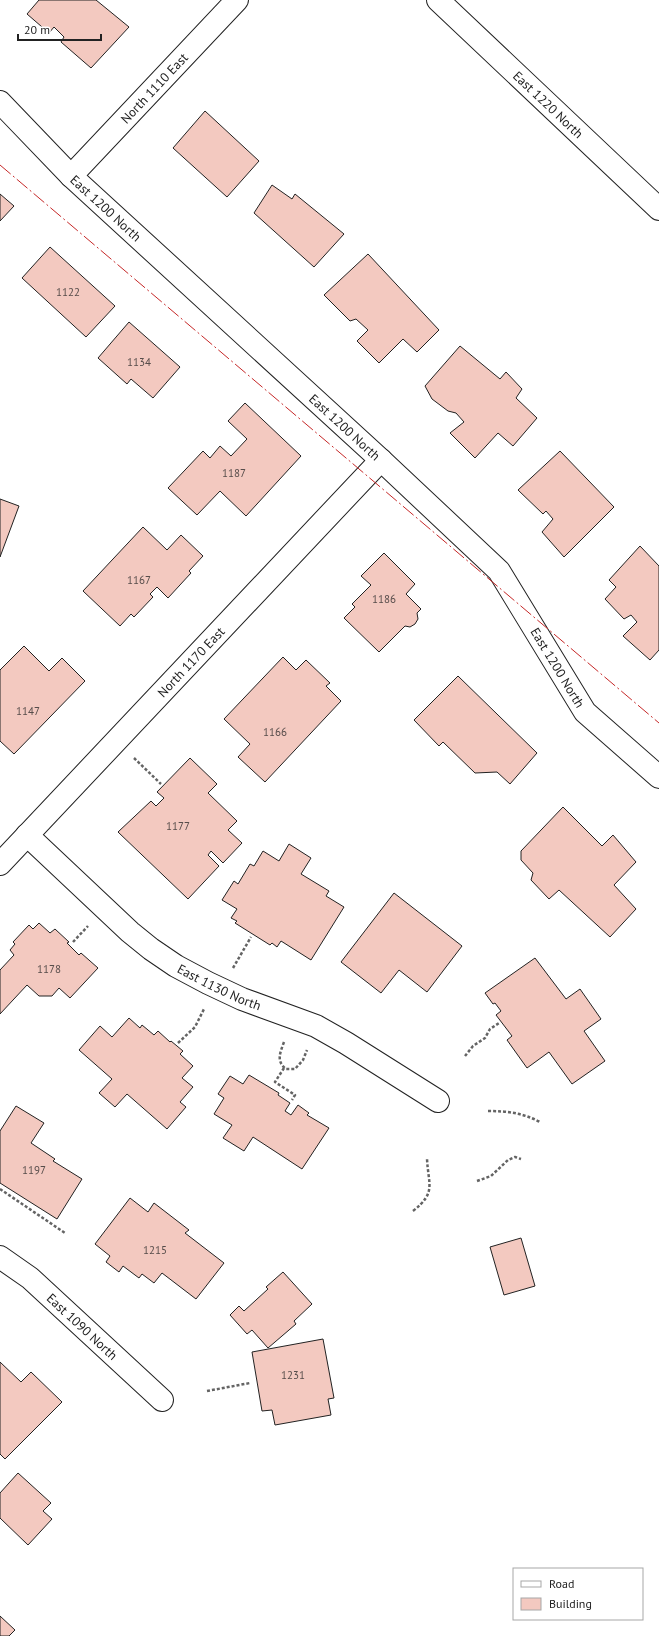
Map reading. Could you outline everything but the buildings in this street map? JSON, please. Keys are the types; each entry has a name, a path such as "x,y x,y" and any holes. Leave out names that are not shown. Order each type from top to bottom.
{"street":[{"name":"North 1110 East","path":"71,176 237,0"},
{"name":"East 1220 North","path":"438,0 659,209"},
{"name":"East 1200 North","path":"0,102 71,176 381,460 499,572 584,712 659,777"},
{"name":"North 1170 East","path":"0,864 381,460"},
{"name":"East 1130 North","path":"27,835 130,932 176,966 242,999 316,1026 346,1043 438,1101"},
{"name":"East 1090 North","path":"0,1257 30,1278 162,1400"}],"path":[{"path":"131,756 160,784"},
{"path":"73,942 90,923"},
{"path":"231,970 251,937"},
{"path":"178,1043 195,1027 206,1005"},
{"path":"465,1056 473,1046 486,1038 490,1029 499,1023"},
{"path":"285,1038 279,1058 280,1063 284,1068 291,1070 295,1069 303,1060 308,1048"},
{"path":"284,1068 275,1082 296,1095 292,1100"},
{"path":"488,1111 527,1115 540,1122"},
{"path":"477,1181 491,1176 508,1160 515,1157 521,1160"},
{"path":"413,1211 427,1197 430,1190 427,1158"},
{"path":"0,1189 65,1233"},
{"path":"207,1391 250,1383"}],"power":[{"path":"0,165 659,723"}]}
